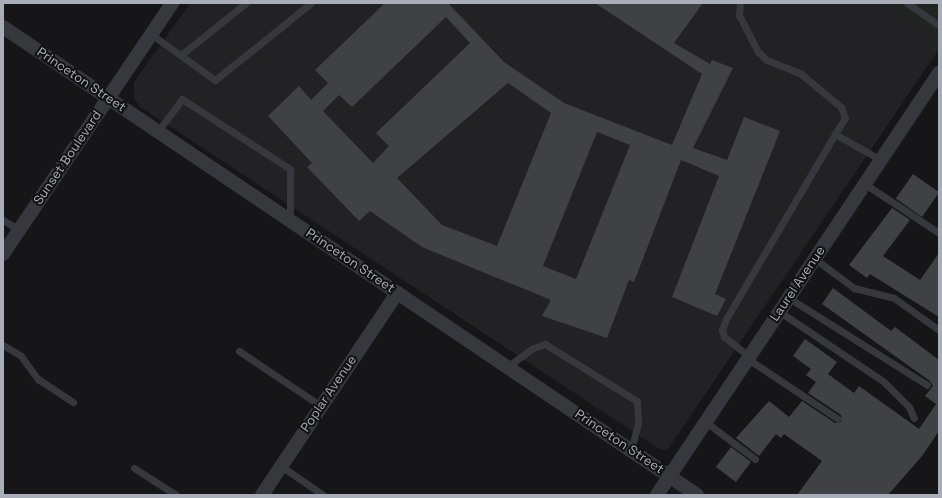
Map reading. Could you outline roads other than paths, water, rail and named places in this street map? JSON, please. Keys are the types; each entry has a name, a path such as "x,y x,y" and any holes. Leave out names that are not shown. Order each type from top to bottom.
{"street":[{"name":"Sunset Boulevard","path":"3,254 172,3"},
{"name":"Princeton Street","path":"3,27 290,219 696,495"},
{"name":"Laurel Avenue","path":"658,495 939,74"},
{"name":"Poplar Avenue","path":"262,495 397,293"}],"lane":[{"path":"181,55 246,3"},
{"path":"151,34 215,80 311,3"},
{"path":"740,3 740,15 758,52 767,60 801,74 841,107 845,118 726,319 722,330 724,337 749,358 838,419"},
{"path":"907,3 939,25"},
{"path":"158,131 182,99 290,169 290,219"},
{"path":"836,134 881,160"},
{"path":"865,184 939,233"},
{"path":"3,220 19,230"},
{"path":"815,259 854,288 894,298 939,330"},
{"path":"789,298 928,385"},
{"path":"780,312 884,382 909,408 914,418"},
{"path":"508,367 533,348 545,344 637,401 638,423 631,451"},
{"path":"3,345 21,356 38,379 72,402"},
{"path":"239,351 321,406"},
{"path":"707,423 755,459"},
{"path":"281,466 323,495"},
{"path":"134,468 176,495"}]}
